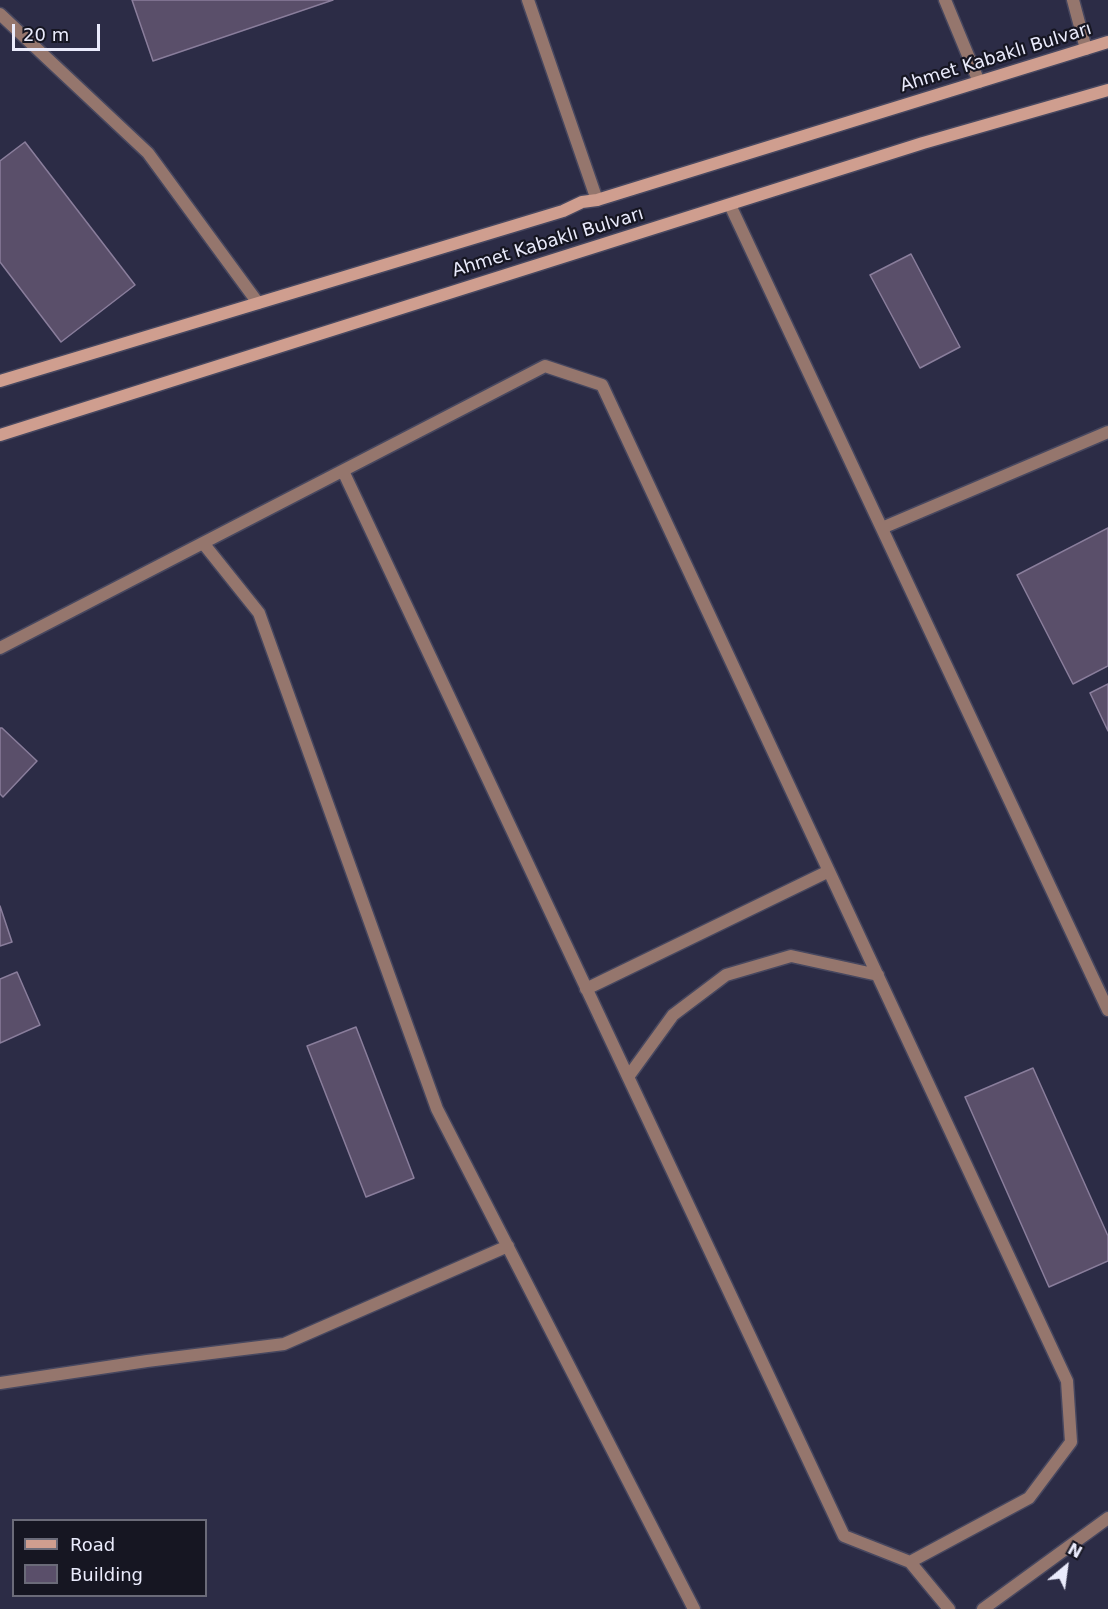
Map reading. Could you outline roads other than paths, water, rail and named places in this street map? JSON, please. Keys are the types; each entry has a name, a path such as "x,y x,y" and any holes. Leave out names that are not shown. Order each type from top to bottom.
{"main road":[{"name":"Ahmet Kabaklı Bulvarı","path":"0,381 563,211 582,202 597,200 1108,42"},
{"name":"Ahmet Kabaklı Bulvarı","path":"0,435 923,143 1108,90"}],"street":[{"path":"528,0 597,200"},
{"path":"945,0 980,82"},
{"path":"1073,0 1086,49"},
{"path":"0,14 148,153 258,303"},
{"path":"730,205 1108,1010"},
{"path":"0,648 545,366 602,385 1067,1381 1071,1442 1029,1498 910,1562"},
{"path":"882,528 1108,432"},
{"path":"343,471 844,1536 910,1562 949,1609"},
{"path":"203,543 259,613 437,1109 694,1609"},
{"path":"586,989 829,871"},
{"path":"628,1077 673,1015 726,975 791,956 878,975"},
{"path":"0,1383 284,1344 508,1246"},
{"path":"983,1609 1108,1518"}]}
